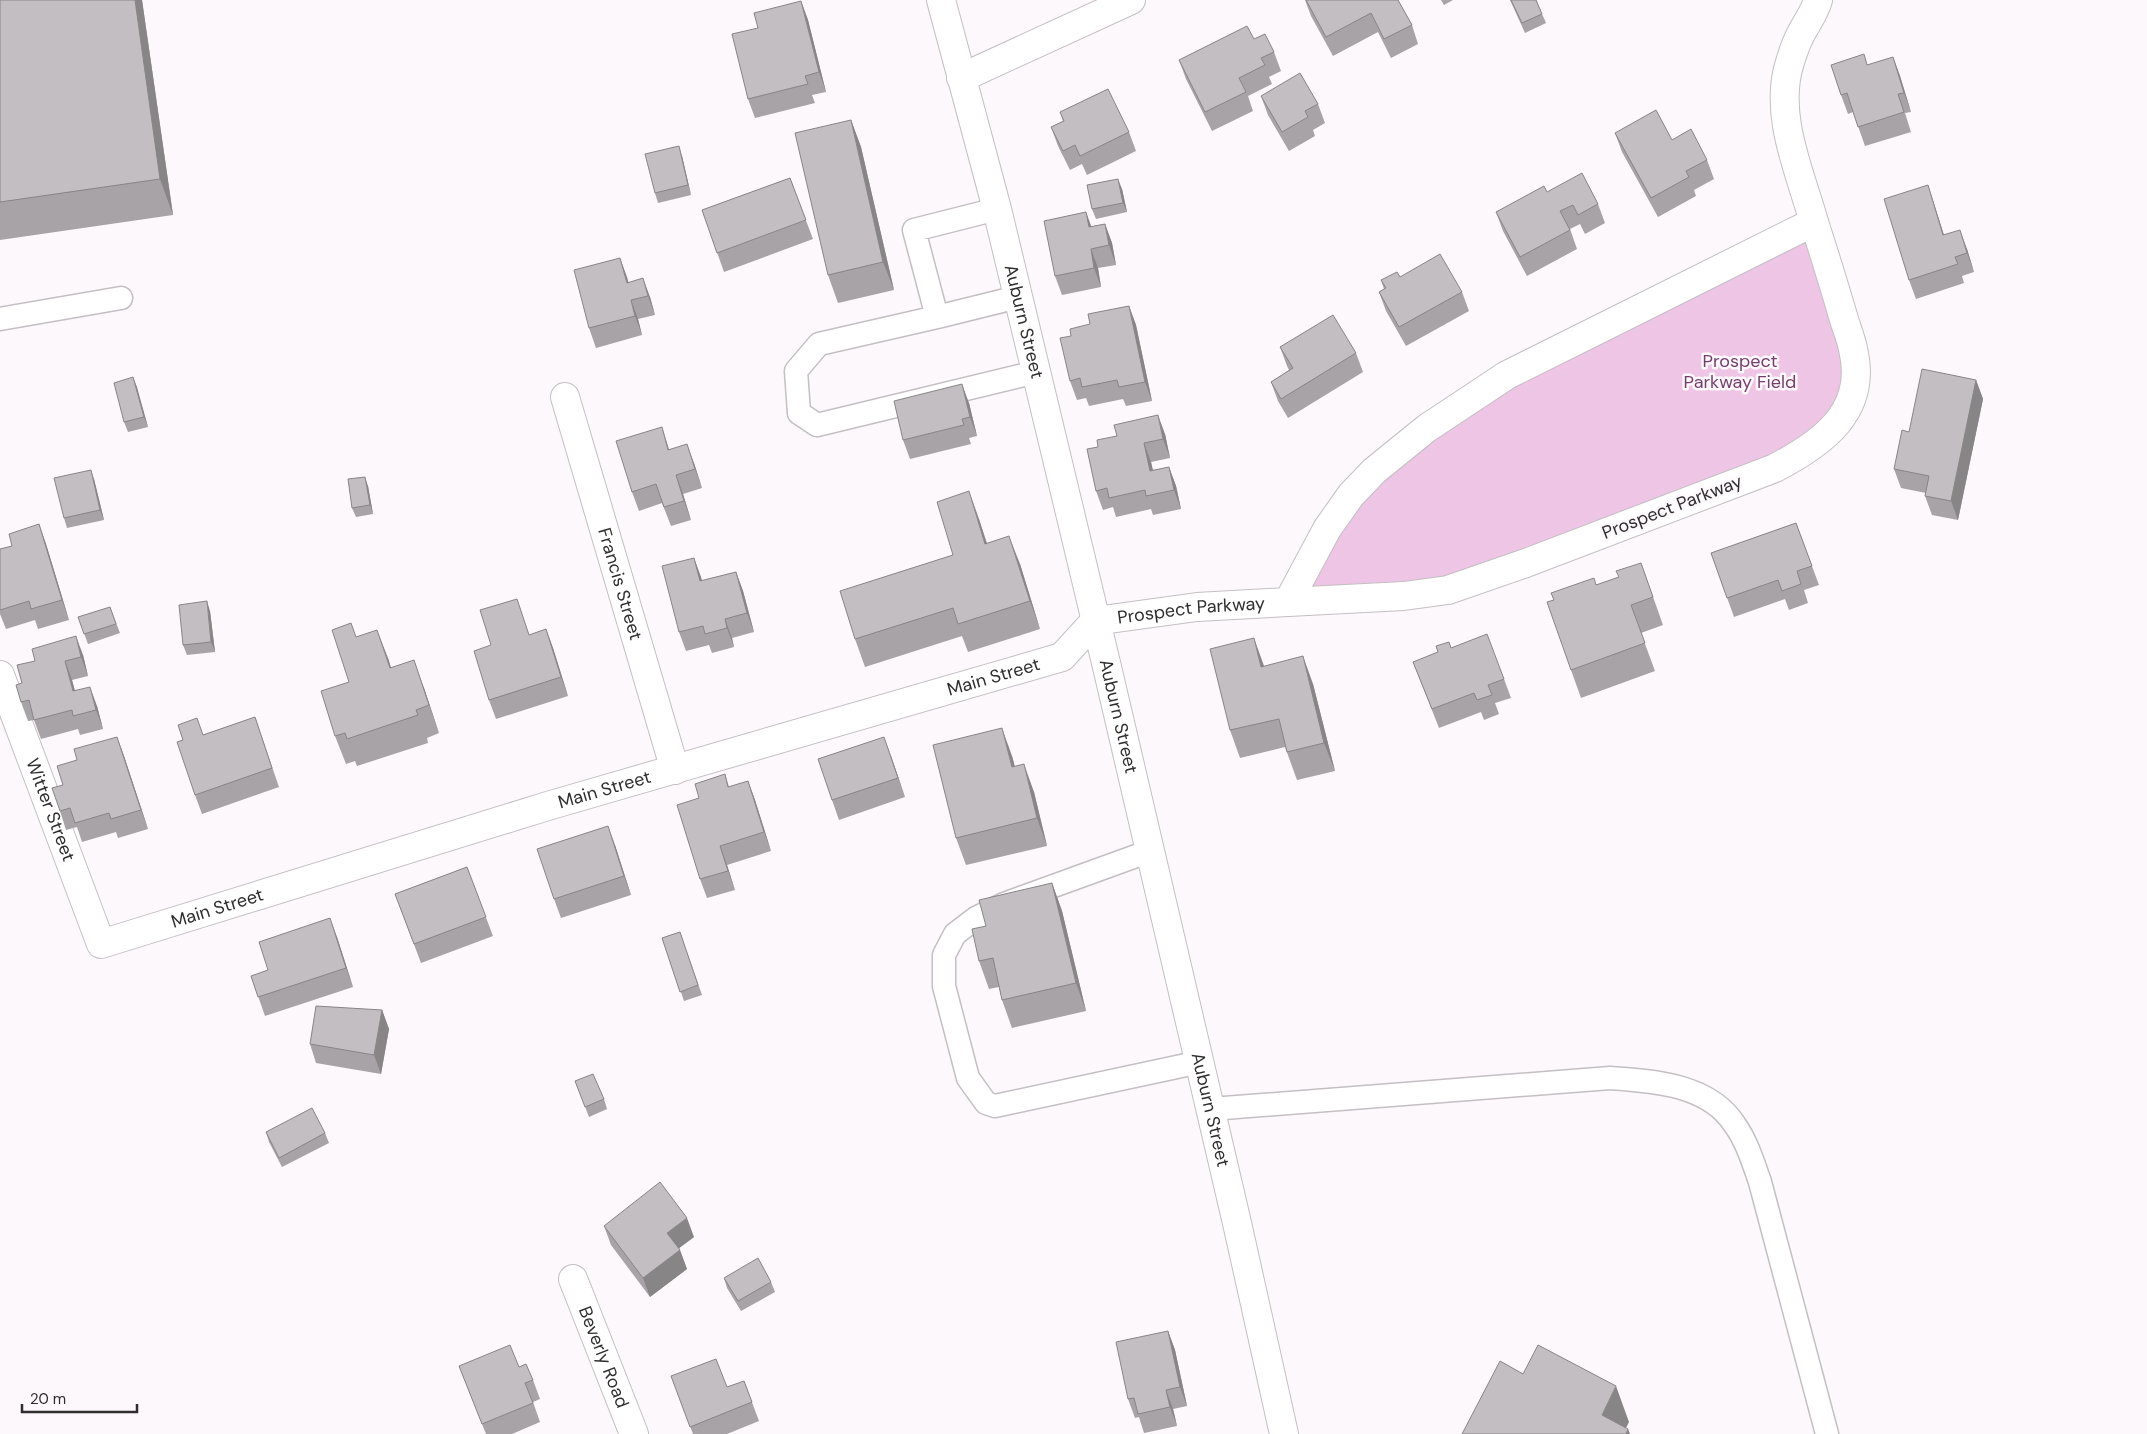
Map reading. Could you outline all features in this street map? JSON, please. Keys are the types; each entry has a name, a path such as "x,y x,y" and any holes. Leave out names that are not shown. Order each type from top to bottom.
{"street":[{"name":"Auburn Street","path":"941,0 996,209 1036,372 1211,1109 1284,1434"},
{"path":"961,78 1131,0"},
{"name":"Prospect Parkway","path":"1095,621 1197,607 1392,597 1448,590 1526,563 1776,468 1812,447 1836,426 1845,413 1851,400 1856,372 1854,350 1814,222 1785,112 1784,93 1788,70 1795,48 1818,0"},
{"name":"Prospect Parkway","path":"1288,602 1327,529 1351,495 1374,471 1427,428 1507,375 1814,222"},
{"name":"Francis Street","path":"565,397 675,770"},
{"name":"Main Street","path":"101,944 550,805 1062,657 1095,621"},
{"name":"Witter Street","path":"0,675 101,944"},
{"name":"Beverly Road","path":"573,1279 634,1434"}],"lane":[{"path":"937,317 914,230 996,209"},
{"path":"0,319 121,298"},
{"path":"1018,298 818,344 796,371 799,413 817,425 1036,372"},
{"path":"1150,851 1004,904 976,918 955,934 944,955 944,986 968,1078 986,1102 995,1106 1200,1062"},
{"path":"1211,1109 1610,1078 1652,1081 1671,1085 1709,1100 1725,1112 1735,1125 1751,1156 1760,1182 1827,1434"}],"green space":[{"name":"Prospect Parkway Field","path":"1814,222 1854,387 1788,461 1433,593 1288,602 1327,529 1427,428"}],"building":[{"path":"0,0 135,0 160,179 0,202"},
{"path":"1306,0 1398,0 1412,25 1384,39 1371,13 1326,37"},
{"path":"1511,0 1536,0 1542,14 1522,23"},
{"path":"801,1 819,72 805,76 808,84 748,99 732,34 758,28 754,13"},
{"path":"1247,26 1254,39 1265,34 1274,52 1261,58 1265,65 1239,78 1246,92 1205,112 1179,60"},
{"path":"1864,54 1867,65 1893,57 1904,93 1898,94 1904,112 1858,127 1847,93 1841,95 1831,65"},
{"path":"1300,73 1318,104 1305,111 1308,117 1282,132 1261,96"},
{"path":"1108,89 1129,132 1080,156 1075,145 1063,151 1051,127 1064,121 1060,112"},
{"path":"1656,110 1672,140 1691,129 1707,160 1686,171 1689,177 1651,198 1615,133"},
{"path":"851,120 883,262 828,275 795,133"},
{"path":"679,146 688,185 655,193 645,154"},
{"path":"1582,173 1598,204 1578,215 1573,205 1560,211 1570,230 1520,257 1496,212 1544,186 1547,192"},
{"path":"790,178 806,220 717,253 702,210"},
{"path":"1118,179 1123,203 1092,209 1087,185"},
{"path":"1928,185 1943,235 1960,230 1967,253 1955,257 1958,264 1909,280 1884,199"},
{"path":"1086,212 1089,227 1105,224 1109,245 1091,249 1094,268 1055,276 1044,221"},
{"path":"1440,254 1462,292 1399,327 1379,292 1386,288 1381,280 1397,272 1400,277"},
{"path":"620,258 627,283 643,278 648,296 631,300 635,316 589,328 574,270"},
{"path":"1129,306 1145,382 1119,387 1117,380 1082,387 1080,378 1070,381 1060,338 1071,336 1070,329 1090,324 1088,314"},
{"path":"1333,315 1356,353 1281,399 1271,382 1293,368 1280,347"},
{"path":"1922,369 1976,380 1951,501 1925,496 1929,476 1894,469 1902,430 1909,432"},
{"path":"133,377 144,417 124,422 114,383"},
{"path":"962,384 970,417 962,419 964,425 903,440 894,401"},
{"path":"1158,415 1163,439 1144,443 1150,471 1169,467 1174,490 1146,496 1145,490 1109,498 1107,488 1096,491 1087,449 1098,447 1097,440 1117,436 1114,425"},
{"path":"662,427 668,450 687,444 695,469 676,475 684,501 664,507 656,484 632,492 616,441"},
{"path":"91,470 100,510 64,518 54,478"},
{"path":"365,477 370,505 352,508 348,479"},
{"path":"969,491 985,544 1009,536 1030,601 958,624 953,608 855,639 840,591 953,555 937,502"},
{"path":"1796,523 1812,566 1797,571 1801,584 1782,591 1778,580 1727,598 1711,553"},
{"path":"39,524 62,600 31,609 29,601 0,610 0,549 12,546 9,534"},
{"path":"694,558 700,581 736,572 747,613 725,619 727,628 705,634 703,626 679,632 662,566"},
{"path":"1641,563 1653,597 1631,605 1645,643 1571,670 1547,602 1554,600 1551,593 1594,578 1596,585 1619,577 1616,571"},
{"path":"517,599 529,635 546,629 561,677 489,700 474,651 491,645 480,610"},
{"path":"207,601 211,642 183,645 179,605"},
{"path":"110,607 116,624 84,634 78,617"},
{"path":"351,623 356,637 377,630 390,668 414,660 429,705 416,710 418,715 347,739 345,733 335,736 321,691 349,682 332,630"},
{"path":"1487,634 1504,679 1488,685 1492,695 1477,700 1474,693 1432,709 1413,662 1438,652 1436,646 1449,642 1451,648"},
{"path":"76,636 81,657 65,661 73,691 90,687 96,710 73,716 72,710 34,720 29,700 21,702 16,685 22,683 17,665 35,661 32,649"},
{"path":"1254,638 1261,667 1303,656 1324,743 1287,752 1279,719 1230,730 1210,649"},
{"path":"255,717 272,768 195,795 177,742 183,740 178,725 197,718 203,735"},
{"path":"1002,728 1012,767 1024,764 1037,818 956,838 933,745"},
{"path":"117,737 141,810 111,819 109,813 75,823 70,808 60,811 52,788 63,785 57,766 77,760 74,749"},
{"path":"884,737 898,778 832,800 818,759"},
{"path":"725,774 728,787 748,781 764,832 720,846 728,871 700,879 677,805 699,798 695,784"},
{"path":"608,826 624,876 554,899 537,849"},
{"path":"467,867 486,917 414,944 395,894"},
{"path":"1052,883 1076,983 1002,1000 993,958 979,961 972,929 986,926 979,900"},
{"path":"330,918 346,968 258,997 251,976 268,970 259,942"},
{"path":"680,932 698,985 680,992 662,938"},
{"path":"316,1006 382,1010 374,1055 310,1044"},
{"path":"593,1074 604,1099 585,1107 575,1081"},
{"path":"312,1108 325,1133 279,1158 266,1132"},
{"path":"660,1182 687,1218 667,1233 680,1250 643,1278 604,1226"},
{"path":"758,1258 771,1282 738,1301 724,1278"},
{"path":"1168,1331 1180,1387 1166,1390 1170,1407 1138,1414 1134,1398 1128,1399 1116,1342"},
{"path":"510,1345 519,1367 526,1364 533,1380 525,1383 533,1403 482,1424 459,1366"},
{"path":"1538,1345 1616,1386 1602,1415 1628,1429 1626,1434 1462,1434 1500,1361 1523,1374"},
{"path":"716,1359 727,1387 744,1381 752,1402 690,1427 671,1376"}]}
